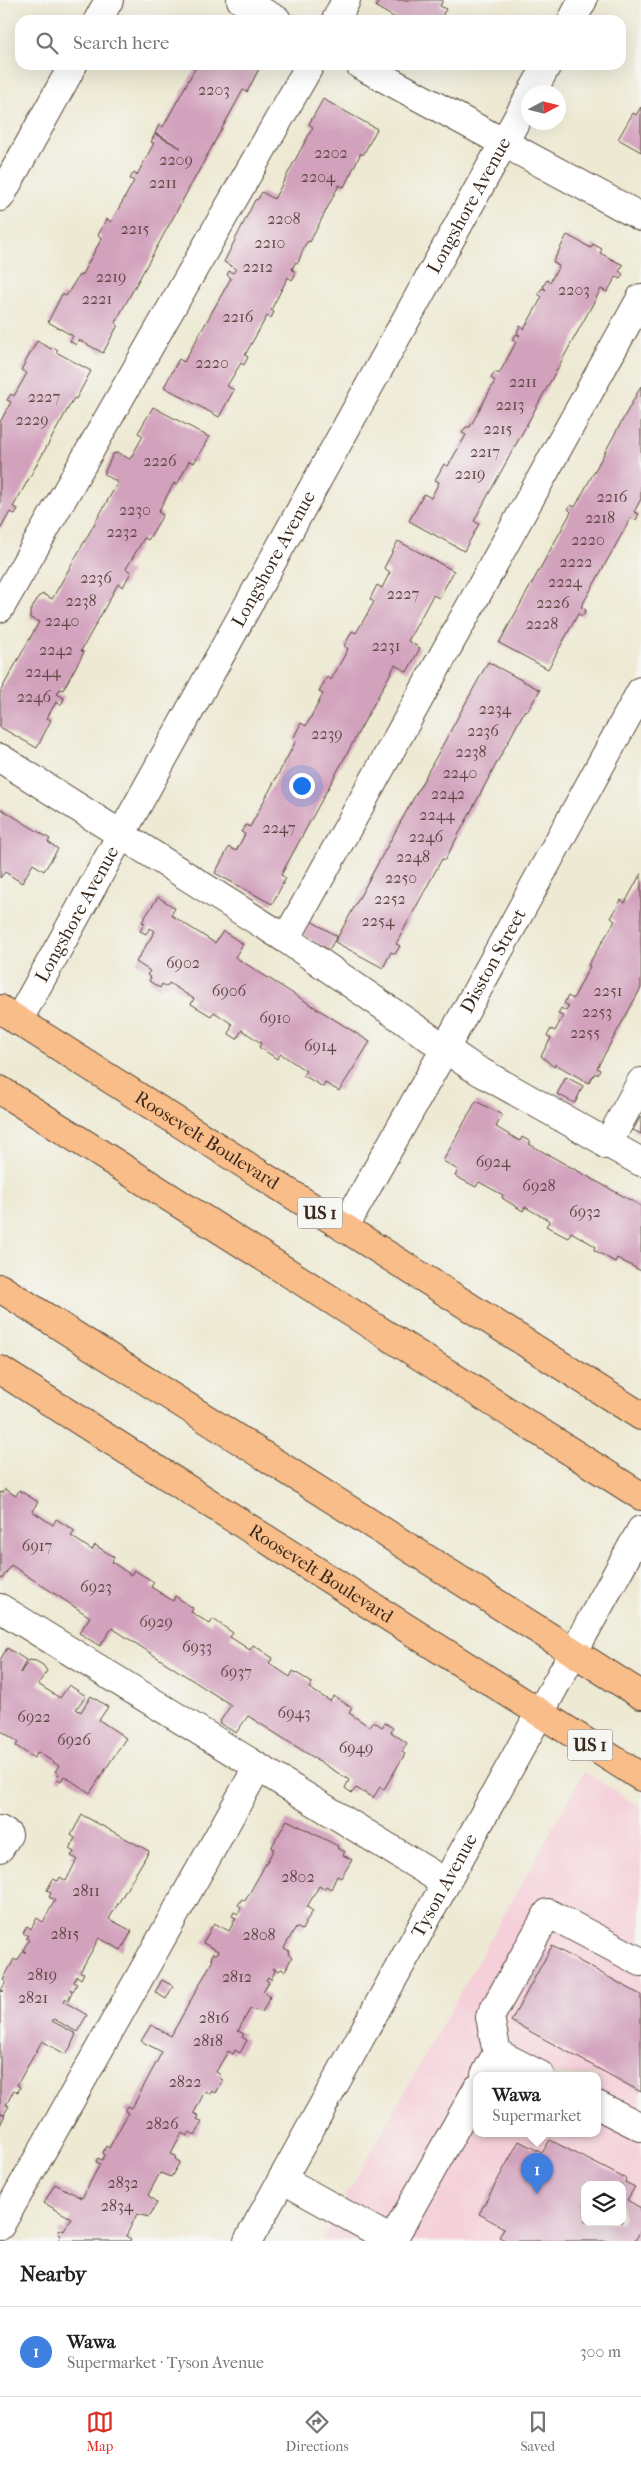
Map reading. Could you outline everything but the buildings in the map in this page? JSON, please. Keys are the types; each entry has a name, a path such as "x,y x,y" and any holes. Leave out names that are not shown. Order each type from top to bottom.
{"highway":[{"name":"Roosevelt Boulevard","path":"9,1015 641,1416"},
{"path":"0,1090 641,1496"},
{"path":"0,1288 641,1695"},
{"name":"Roosevelt Boulevard","path":"0,1370 641,1777"}],"street":[{"path":"101,15 109,0"},
{"path":"241,0 268,15"},
{"path":"338,15 346,0"},
{"path":"575,15 583,0"},
{"path":"0,197 70,70"},
{"path":"0,608 307,70"},
{"path":"369,70 641,217"},
{"path":"536,85 544,70"},
{"name":"Longshore Avenue","path":"9,1015 122,835 521,112"},
{"path":"286,940 641,298"},
{"name":"Disston Street","path":"344,1228 446,1047 641,691"},
{"path":"0,758 286,940 446,1047 472,1067 607,1145 641,1162"},
{"path":"607,1145 641,1082"},
{"name":"Tyson Avenue","path":"248,2241 641,1530"},
{"path":"0,1608 446,1883"},
{"path":"0,2226 257,1768"},
{"path":"527,2072 491,2064 490,2017 548,1913 641,1962"},
{"path":"282,2179 393,2241 473,2096"},
{"path":"601,2106 641,2127"}],"shaded area":[{"path":"584,1772 641,1807 641,2241 321,2241"}],"place":[{"name":"Wawa","path":"537,2194"}]}
